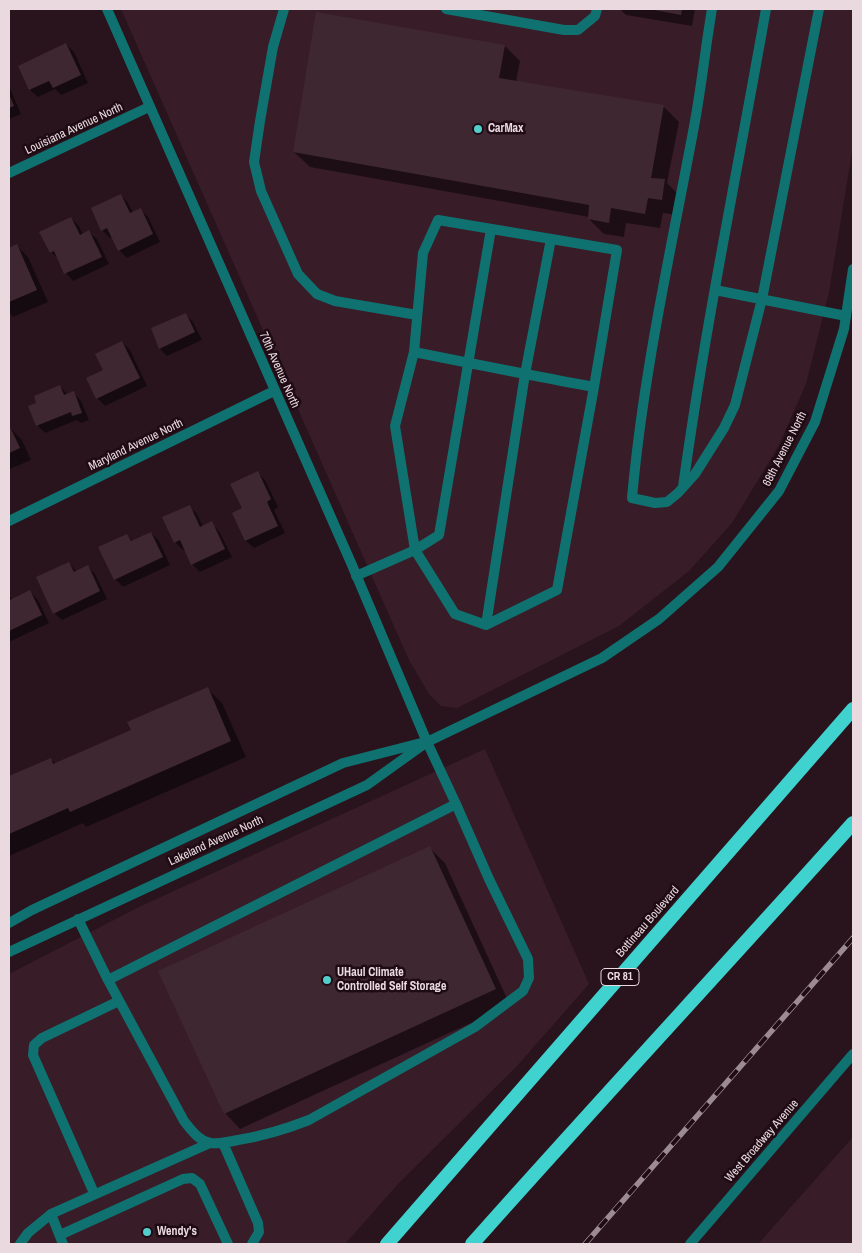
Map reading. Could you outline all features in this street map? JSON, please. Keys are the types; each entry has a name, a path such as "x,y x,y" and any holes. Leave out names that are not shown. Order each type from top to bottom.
{"highway":[{"name":"Bottineau Boulevard","path":"386,1244 853,709"},
{"path":"472,1244 724,968 853,823"}],"street":[{"name":"70th Avenue North","path":"107,9 427,742 489,880 528,960 529,978 523,991 475,1027 309,1120 281,1131 223,1143 210,1143"},
{"path":"284,9 273,47 254,162 261,191 298,274 316,294 335,301 417,315"},
{"path":"446,9 564,30 578,30 595,16 597,9"},
{"path":"712,9 694,130 674,226 637,443 632,498 655,503 667,502 695,474 719,436 735,405 762,298 819,9"},
{"path":"683,488 715,290 766,9"},
{"name":"Louisiana Avenue North","path":"9,174 149,107"},
{"path":"438,220 491,229 617,250 557,590 486,625 455,614 415,550 395,426 414,352 423,253 438,220"},
{"path":"356,576 415,550 439,535 470,363 491,229"},
{"path":"486,625 525,374 551,239"},
{"name":"68th Avenue North","path":"718,567 779,492 814,422 844,329 853,269"},
{"path":"715,290 846,316"},
{"path":"414,352 594,387"},
{"name":"Maryland Avenue North","path":"9,521 274,391"},
{"name":"Lakeland Avenue North","path":"9,952 367,785 427,742 602,658 658,619 718,567"},
{"name":"Lakeland Avenue North","path":"9,923 32,910 343,763 427,742"},
{"path":"108,980 456,804"},
{"path":"78,919 119,1001 184,1121 196,1135 210,1143"},
{"path":"94,1193 33,1055 34,1045 42,1038 119,1001"},
{"name":"West Broadway Avenue","path":"690,1244 852,1057"},
{"path":"20,1244 28,1233 51,1214 94,1193 210,1143"},
{"path":"223,1143 258,1222 259,1232 252,1244"},
{"path":"51,1214 62,1240 183,1179 192,1178 200,1184 228,1244"}],"shaded area":[{"path":"121,9 853,9 853,146 829,292 806,384 778,447 732,523 689,571 619,626 457,708 441,706 429,694 409,660"},
{"path":"485,749 589,984 517,1066 398,1184 345,1244 9,1244 9,974 141,906"},
{"path":"853,1137 853,1244 758,1244"}],"building":[{"path":"649,9 682,9 681,15"},
{"name":"CarMax","path":"316,12 505,45 499,78 664,105 651,178 665,179 662,200 648,198 645,214 611,208 609,223 588,219 589,205 293,152"},
{"path":"66,43 81,75 53,88 49,81 29,90 18,66"},
{"path":"9,94 14,106 9,108"},
{"path":"121,194 130,213 141,208 153,234 118,251 107,228 101,231 91,208"},
{"path":"71,217 80,235 89,230 102,257 64,274 54,251 50,253 39,232"},
{"path":"17,244 37,290 9,302 9,248"},
{"path":"186,313 195,332 159,349 151,328"},
{"path":"122,341 140,378 96,399 86,378 103,370 95,354"},
{"path":"60,385 64,395 74,391 82,413 72,416 71,412 36,426 28,406 36,403 34,396"},
{"path":"9,428 20,448 9,453"},
{"path":"258,471 271,499 267,502 278,526 245,541 232,513 242,508 230,484"},
{"path":"190,505 200,527 212,521 225,549 191,565 180,540 174,543 162,517"},
{"path":"151,532 163,557 114,580 98,547 127,534 131,541"},
{"path":"69,562 74,572 88,565 100,591 53,614 36,577"},
{"path":"30,590 42,615 9,631 9,597 10,600"},
{"path":"208,687 231,741 70,812 68,808 9,834 9,776 51,758 53,764 131,730 127,722"},
{"name":"UHaul Climate Controlled Self Storage","path":"430,846 496,989 224,1114 158,971"}],"railway":[{"path":"585,1244 853,938"}],"place":[{"name":"CarMax","path":"478,129"},
{"name":"UHaul Climate Controlled Self Storage","path":"327,980"},
{"name":"Wendy's","path":"147,1232"}]}
